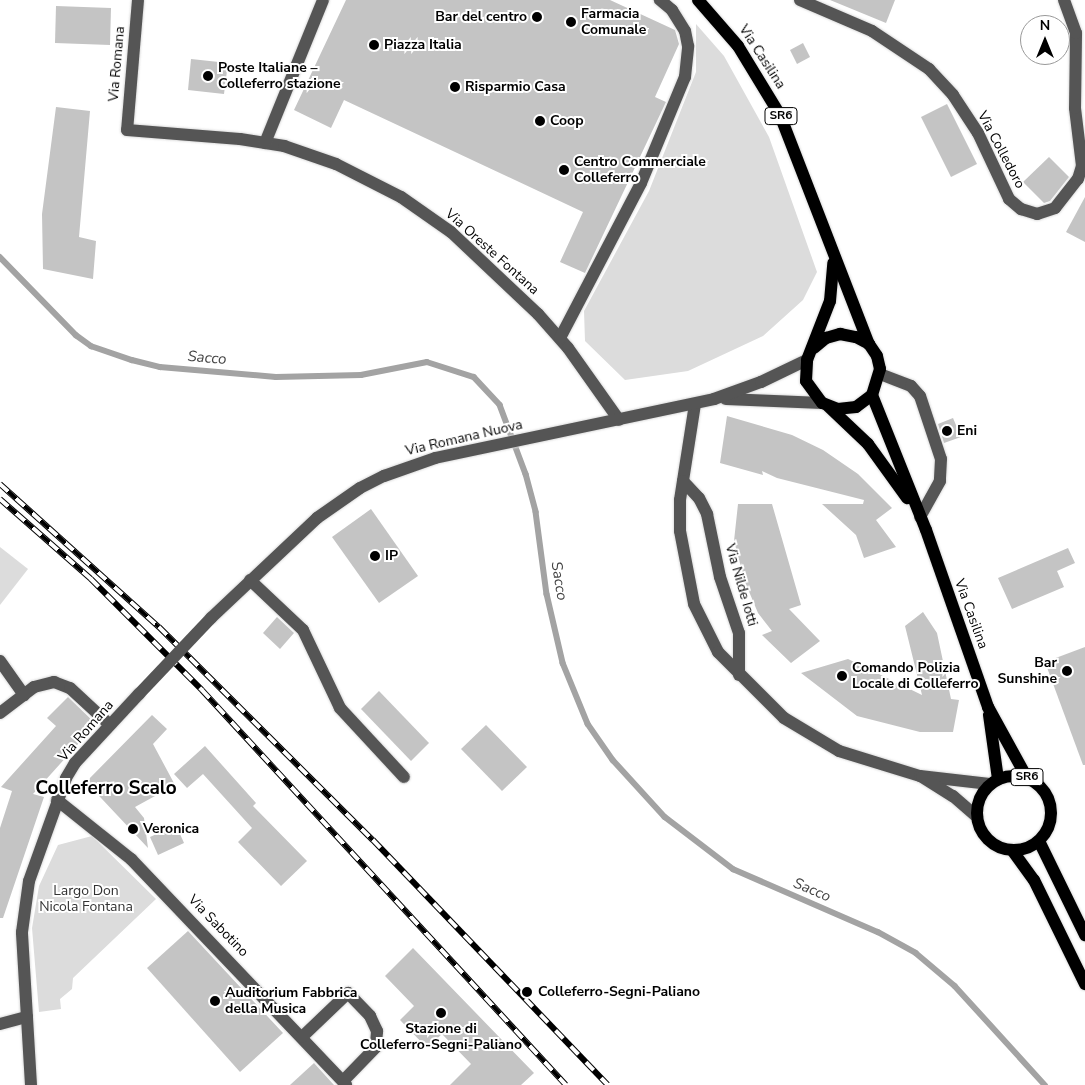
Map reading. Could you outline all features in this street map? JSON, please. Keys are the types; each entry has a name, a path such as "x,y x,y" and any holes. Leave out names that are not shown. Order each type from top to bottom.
{"main road":[{"name":"Via Casilina","path":"698,0 738,46 778,110 869,344 877,356 880,374"},
{"name":"Via Casilina","path":"832,250 832,290 814,348 807,360 806,382 824,404 876,453 926,530"},
{"name":"Via Casilina","path":"814,348 826,338 840,334 856,337 869,344"},
{"path":"824,404 850,409 862,404 872,394 880,374"},
{"name":"Via Casilina","path":"872,394 926,530 988,707 1027,778 1038,784 1051,806 1051,819 1039,841"},
{"name":"Via Casilina","path":"988,707 994,782"},
{"name":"SR6","path":"977,817 977,805 994,782 1012,776 1027,778"},
{"path":"977,817 988,840 1012,850 1022,850 1039,841 1085,935"},
{"path":"1012,850 1034,880 1085,984"}],"street":[{"name":"Via Romana","path":"127,130 138,0"},
{"path":"265,143 323,0"},
{"path":"560,338 641,183 685,77 688,46 685,31 672,10 660,0"},
{"name":"Via Colledoro","path":"800,0 872,32 929,69 953,95 978,133 1009,199 1026,211 1037,214 1047,212 1058,204 1078,178 1082,166 1075,108 1080,32 1064,0"},
{"name":"Via Oreste Fontana","path":"127,130 265,143 336,164 427,214 475,253 560,338 619,420"},
{"name":"Via Romana Nuova","path":"211,618 317,518 360,488 410,465 453,453 714,399 761,382 807,360"},
{"path":"880,374 916,390 924,402 941,459 940,482 920,517"},
{"name":"Via Romana Nuova","path":"714,399 779,399 824,404"},
{"path":"695,404 683,481 680,531 694,604 708,636 739,675 784,718 819,741 882,767 920,776 994,782"},
{"name":"Via Nilde Iotti","path":"683,481 699,498 707,514 720,576 739,633 739,675"},
{"path":"250,580 303,630 340,708 404,777"},
{"name":"Via Romana","path":"31,1085 24,908 33,865 57,800 75,764 211,618"},
{"path":"0,661 24,695"},
{"path":"0,712 40,684 65,684 110,725"},
{"path":"920,776 953,796 977,817"},
{"name":"Via Sabotino","path":"57,800 131,858 344,1083"},
{"path":"302,1037 348,993 359,1004 374,1022 376,1047 344,1083"},
{"path":"0,1024 27,1017"}],"green space":[{"path":"696,24 724,56 769,137 817,272 803,300 763,336 688,371 625,380 585,341 584,311 649,191 696,72"},
{"path":"0,547 28,569 0,605"},
{"name":"Largo Don Nicola Fontana","path":"92,836 156,899 73,978 72,989 60,999 61,1009 39,1012 32,928 39,886 58,845"}],"building":[{"name":"Centro Commerciale Colleferro","path":"346,0 610,0 675,30 679,44 655,97 666,102 585,273 560,262 583,212 344,100 331,128 294,110"},
{"path":"830,0 895,0 886,23"},
{"path":"56,6 111,8 110,45 55,43"},
{"path":"803,43 810,57 797,64 790,50"},
{"name":"Poste Italiane – Colleferro stazione","path":"191,59 228,63 224,94 188,90"},
{"path":"947,104 977,164 951,177 921,117"},
{"path":"56,107 90,111 79,237 96,241 93,279 43,269 42,214"},
{"path":"1049,157 1069,177 1050,201 1044,203 1023,182"},
{"path":"1085,197 1085,242 1066,232"},
{"path":"727,416 792,435 823,450 858,474 892,508 876,520 896,547 864,558 856,535 822,504 863,504 864,500 777,478 762,471 763,475 720,463"},
{"name":"Eni","path":"953,418 961,437 944,443 938,424"},
{"path":"738,504 772,504 801,605 789,609 820,641 791,663 762,635 772,631 758,613 745,582 734,541"},
{"name":"IP","path":"371,509 418,576 379,603 332,537"},
{"path":"1068,548 1075,563 1057,571 1064,587 1012,609 998,578"},
{"name":"Comando Polizia Locale di Colleferro","path":"923,612 937,633 951,699 959,700 953,732 920,732 857,716 801,673 848,659 922,695 905,626"},
{"path":"277,617 294,633 280,649 263,633"},
{"path":"1085,647 1085,765 1083,765 1045,662"},
{"path":"379,691 429,743 411,761 361,709"},
{"path":"68,697 96,724 33,794 44,797 3,918 0,918 0,828 12,791 1,787 56,726 47,718"},
{"path":"152,715 167,729 153,744 175,785 135,807 144,818 148,848 86,782"},
{"path":"486,725 527,767 502,791 461,749"},
{"path":"205,746 256,803 253,806 307,861 281,886 238,842 252,828 203,774 187,788 174,774"},
{"path":"176,825 184,843 158,855 150,837"},
{"name":"Auditorium Fabbrica della Musica","path":"188,931 283,1033 240,1072 147,968"},
{"name":"Stazione di Colleferro-Segni-Paliano","path":"413,948 534,1073 521,1085 450,1085 471,1064 442,1034 427,1048 400,1020 414,1006 385,976"},
{"path":"314,1063 334,1085 290,1085"}],"waterway":[{"name":"Sacco","path":"0,257 76,335 91,346 132,360 160,367 276,377 361,375 427,362 474,377 500,405 526,474 536,512 547,594 563,663 588,724 613,760 665,817 733,869 878,932 916,953 955,986 1045,1085"}],"railway":[{"path":"0,484 159,627 373,840 608,1085"},
{"path":"0,499 91,579 202,690 566,1085"}],"place":[{"name":"Bar del centro","path":"537,17"},
{"name":"Farmacia Comunale","path":"571,22"},
{"name":"Piazza Italia","path":"374,45"},
{"name":"Poste Italiane – Colleferro stazione","path":"208,76"},
{"name":"Risparmio Casa","path":"455,87"},
{"name":"Coop","path":"540,121"},
{"name":"Centro Commerciale Colleferro","path":"564,170"},
{"name":"Eni","path":"947,431"},
{"name":"IP","path":"375,556"},
{"name":"Bar Sunshine","path":"1067,671"},
{"name":"Comando Polizia Locale di Colleferro","path":"842,676"},
{"name":"Veronica","path":"133,829"},
{"name":"Colleferro-Segni-Paliano","path":"527,992"},
{"name":"Auditorium Fabbrica della Musica","path":"215,1001"},
{"name":"Stazione di Colleferro-Segni-Paliano","path":"441,1013"}],"district":[{"name":"Colleferro Scalo","path":"106,789"}]}
